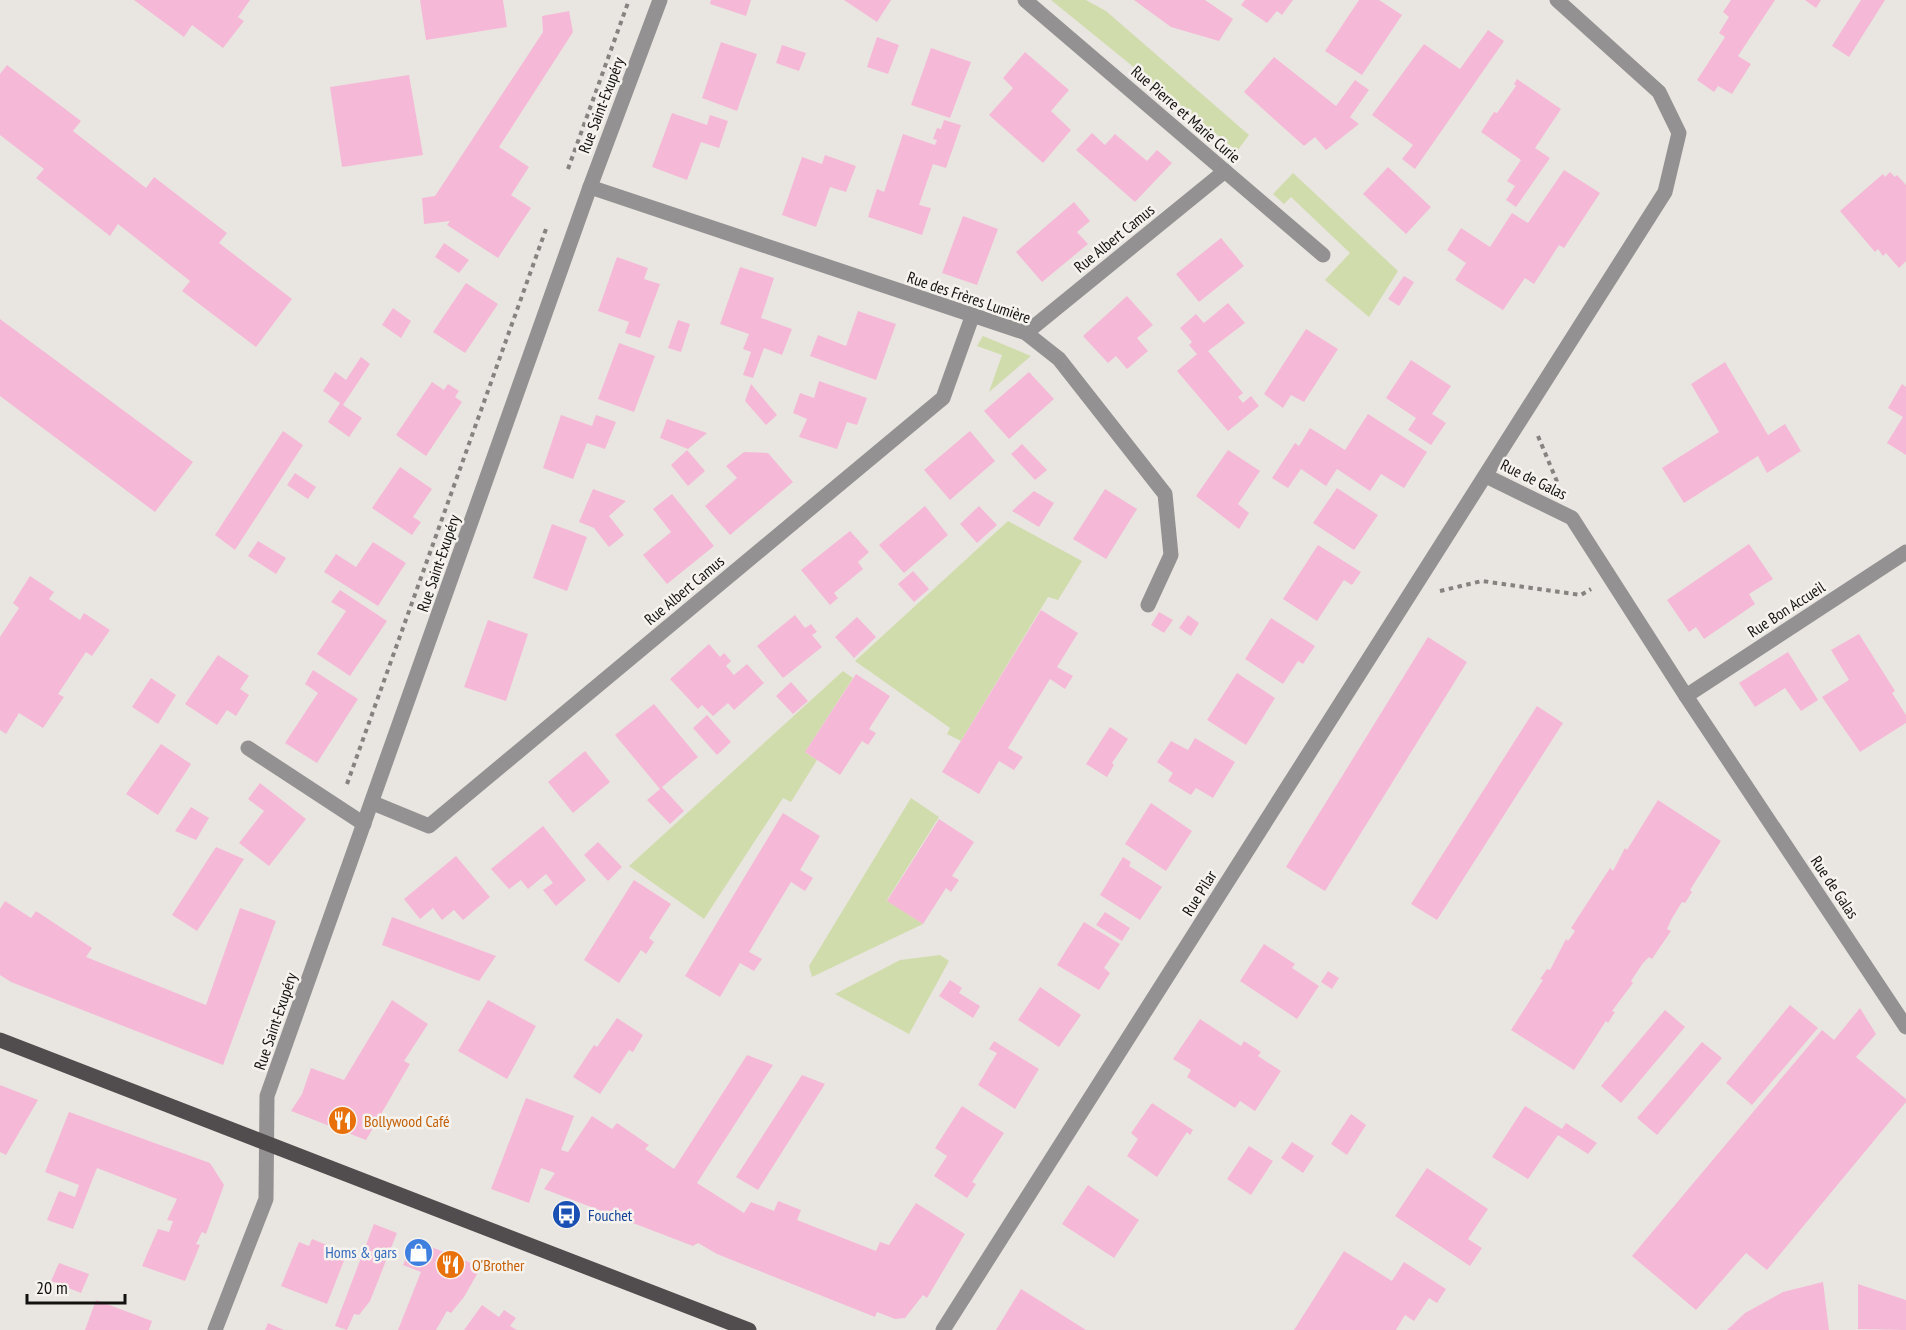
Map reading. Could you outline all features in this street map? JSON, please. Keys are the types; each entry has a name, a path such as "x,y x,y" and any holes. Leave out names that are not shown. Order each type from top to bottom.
{"main road":[{"path":"0,1040 748,1330"}],"street":[{"name":"Rue Saint-Exupéry","path":"215,1330 266,1199 267,1096 590,187 660,0"},
{"name":"Rue Pierre et Marie Curie","path":"1025,0 1323,255"},
{"name":"Rue de Galas","path":"1557,0 1659,92 1679,133 1665,192 1486,476 1572,518 1686,696 1906,1027"},
{"name":"Rue Albert Camus","path":"1026,333 1225,171"},
{"name":"Rue des Frères Lumière","path":"590,187 972,317 1026,333 1059,359 1165,494 1171,555 1148,604"},
{"name":"Rue Albert Camus","path":"373,803 429,826 943,398 972,317"},
{"name":"Rue Pilar","path":"942,1330 1486,476"},
{"name":"Rue Bon Accueil","path":"1686,696 1906,552"},
{"path":"248,748 364,824"}],"path":[{"path":"564,180 629,0"},
{"path":"339,807 548,225"},
{"path":"1527,409 1572,518"},
{"path":"1408,598 1482,581 1581,595 1610,579"}],"green space":[{"path":"1051,0 1086,0 1106,11 1249,135 1237,151"},
{"path":"1293,173 1398,271 1369,317 1325,280 1350,253 1291,197 1284,204 1273,194"},
{"path":"983,336 1031,356 989,392 1002,355 977,346"},
{"path":"1008,521 1082,561 1058,600 1048,597 961,741 947,734 950,728 855,661"},
{"path":"843,671 853,678 805,752 817,760 791,802 783,798 704,919 629,866"},
{"path":"911,798 939,817 887,900 923,924 812,977 809,966"},
{"path":"940,955 949,961 909,1034 835,994 900,960"}],"building":[{"path":"134,0 250,0 238,17 244,21 223,48 192,25 184,37"},
{"path":"420,0 503,0 507,27 426,40"},
{"path":"711,0 751,0 746,16 710,4"},
{"path":"844,0 891,0 877,22"},
{"path":"1134,0 1205,0 1233,19 1219,41 1171,27"},
{"path":"1245,0 1293,0 1282,15 1277,11 1267,23 1241,5"},
{"path":"1359,0 1379,0 1402,15 1362,75 1325,51"},
{"path":"1731,0 1775,0 1738,56 1751,64 1732,94 1718,86 1714,92 1697,80 1725,37 1719,33 1729,17 1723,12"},
{"path":"1805,0 1821,0 1816,8"},
{"path":"1861,0 1885,0 1849,57 1832,46"},
{"path":"569,11 573,32 499,147 529,167 511,195 531,208 498,258 447,225 450,221 424,224 422,198 435,196 543,32 542,16"},
{"path":"1488,30 1504,41 1415,169 1402,159 1413,145 1372,115 1424,44 1460,69"},
{"path":"877,37 899,45 888,74 867,67"},
{"path":"721,42 757,54 737,111 702,98"},
{"path":"782,45 806,53 799,71 776,63"},
{"path":"931,48 971,62 950,118 911,105"},
{"path":"1025,52 1069,90 1051,111 1071,130 1043,163 989,115 1013,88 1003,78"},
{"path":"1274,57 1336,106 1355,80 1369,90 1350,117 1359,124 1326,150 1315,137 1304,146 1244,92"},
{"path":"7,65 81,121 73,131 146,188 154,177 227,233 219,243 292,299 256,347 182,291 190,281 118,224 110,236 36,178 44,169 0,135 0,74"},
{"path":"409,75 423,155 342,167 330,87"},
{"path":"1517,79 1561,109 1535,148 1550,158 1516,207 1506,200 1515,186 1507,181 1521,160 1481,132 1516,86 1514,84"},
{"path":"672,113 707,125 710,115 728,121 719,148 701,142 687,180 652,167"},
{"path":"944,120 961,125 946,168 933,164 919,205 931,208 922,235 868,217 877,189 884,192 903,134 935,145 937,140 933,139 937,128 941,129"},
{"path":"1092,133 1105,145 1115,134 1147,161 1157,150 1172,163 1135,202 1076,150"},
{"path":"825,155 856,166 846,192 830,187 816,227 782,215 802,157 822,164"},
{"path":"1388,167 1431,207 1406,234 1363,194"},
{"path":"1564,170 1600,193 1564,248 1559,245 1534,284 1525,278 1503,310 1455,280 1466,263 1447,250 1461,228 1490,247 1512,213 1528,223"},
{"path":"1890,172 1895,177 1897,175 1906,185 1906,261 1899,268 1886,253 1883,256 1878,249 1875,252 1840,211 1883,174 1885,177"},
{"path":"1074,202 1090,221 1077,232 1088,244 1042,282 1016,252"},
{"path":"963,216 998,229 977,285 942,273"},
{"path":"1221,238 1244,266 1199,302 1176,274"},
{"path":"444,243 469,260 459,273 435,257"},
{"path":"617,257 648,268 644,279 660,284 640,338 625,333 629,322 598,311"},
{"path":"740,267 774,278 761,318 792,329 782,355 764,348 753,378 743,375 751,352 743,349 749,334 720,324"},
{"path":"1404,276 1414,282 1399,306 1388,299"},
{"path":"466,283 498,304 465,353 433,332"},
{"path":"1127,296 1153,325 1137,338 1148,351 1127,369 1116,356 1108,363 1083,336"},
{"path":"1228,303 1245,323 1208,351 1243,393 1238,397 1243,403 1251,396 1259,406 1228,431 1177,371 1197,354 1189,345 1192,342 1180,328 1196,314 1204,323"},
{"path":"393,308 411,321 401,338 382,325"},
{"path":"858,311 896,324 876,380 810,356 818,335 846,346"},
{"path":"0,319 193,462 155,512 0,396"},
{"path":"678,320 690,324 681,352 668,348"},
{"path":"1306,329 1338,349 1304,402 1291,395 1283,408 1264,394"},
{"path":"619,343 655,356 634,412 598,399"},
{"path":"361,357 370,364 343,405 362,418 349,437 328,422 340,403 323,391 335,372 346,380"},
{"path":"1411,360 1451,386 1432,414 1446,423 1431,445 1408,430 1416,418 1386,398"},
{"path":"1725,362 1768,435 1785,424 1801,451 1767,473 1758,456 1684,503 1662,468 1719,432 1691,384"},
{"path":"1029,372 1054,399 1009,439 984,411"},
{"path":"819,381 867,398 857,425 847,422 837,449 799,437 807,419 793,413 800,393 814,398"},
{"path":"432,382 444,390 448,384 459,391 455,397 462,402 426,456 396,435"},
{"path":"751,384 777,415 766,425 745,401"},
{"path":"1902,384 1906,387 1906,455 1887,443 1903,417 1888,408"},
{"path":"1368,414 1427,452 1404,488 1381,474 1370,491 1337,469 1326,486 1301,469 1288,488 1272,478 1295,443 1299,446 1310,428 1345,450"},
{"path":"561,415 592,426 596,415 616,422 605,449 587,443 573,479 543,468"},
{"path":"667,419 707,433 688,449 660,438"},
{"path":"283,431 303,445 235,550 215,535"},
{"path":"970,431 995,461 950,500 924,470"},
{"path":"1022,444 1047,470 1035,480 1011,454"},
{"path":"687,450 705,471 688,486 671,465"},
{"path":"1228,450 1260,471 1238,504 1249,513 1239,529 1196,496"},
{"path":"744,452 768,453 793,482 730,535 705,506 737,478 726,466"},
{"path":"400,467 432,489 413,517 421,522 412,535 372,508"},
{"path":"295,473 316,487 308,499 287,485"},
{"path":"1337,488 1378,515 1354,550 1313,523"},
{"path":"593,489 626,501 609,516 624,535 609,547 594,528 579,522"},
{"path":"1105,489 1137,509 1106,559 1073,539"},
{"path":"1034,491 1054,503 1039,527 1012,511"},
{"path":"672,494 714,546 667,584 643,555 671,532 653,509"},
{"path":"925,506 948,535 904,573 879,545"},
{"path":"979,506 997,525 977,543 960,524"},
{"path":"552,524 587,537 567,591 533,578"},
{"path":"850,531 869,552 858,562 863,569 834,593 838,598 830,605 801,570"},
{"path":"258,541 286,558 276,574 248,556"},
{"path":"373,542 406,563 378,606 324,572 336,554 356,567"},
{"path":"1749,544 1773,579 1749,594 1755,604 1704,639 1696,627 1689,632 1667,600"},
{"path":"1318,545 1361,572 1352,585 1344,580 1317,621 1283,599"},
{"path":"913,571 929,589 914,602 898,584"},
{"path":"30,576 54,592 49,599 80,620 84,613 110,630 92,656 86,652 58,694 64,697 43,728 19,713 6,734 0,730 0,637 19,608 13,603"},
{"path":"340,590 387,621 350,676 317,654 346,611 331,602"},
{"path":"1041,610 1078,633 1057,667 1073,676 1065,689 1050,679 1008,748 1023,757 1014,770 999,761 979,794 942,772"},
{"path":"1159,612 1173,620 1164,633 1151,625"},
{"path":"795,615 805,628 811,624 817,632 812,635 822,647 783,678 757,646"},
{"path":"1188,615 1199,623 1191,636 1179,628"},
{"path":"857,617 876,637 854,658 835,637"},
{"path":"1271,618 1315,646 1303,664 1298,661 1283,684 1245,659"},
{"path":"488,620 528,634 506,701 464,687"},
{"path":"1859,634 1895,691 1892,693 1906,715 1906,723 1860,752 1822,697 1849,680 1831,650"},
{"path":"1428,637 1467,662 1325,891 1286,867"},
{"path":"709,644 720,657 724,653 731,661 726,666 734,675 747,664 764,683 734,710 728,703 713,716 702,705 698,709 670,679"},
{"path":"1788,652 1818,700 1801,711 1785,688 1755,707 1739,683"},
{"path":"218,655 249,676 240,689 249,695 236,716 227,710 217,725 185,704"},
{"path":"313,670 358,699 317,763 285,743 318,693 305,684"},
{"path":"1237,673 1275,698 1246,745 1207,720"},
{"path":"856,674 890,696 869,729 876,733 868,745 862,741 840,775 805,752"},
{"path":"151,678 176,695 158,724 132,707"},
{"path":"791,682 808,701 793,714 776,696"},
{"path":"654,704 698,757 662,787 684,811 670,824 647,800 660,789 615,735"},
{"path":"1537,706 1563,723 1437,920 1411,904"},
{"path":"707,715 731,742 717,755 693,728"},
{"path":"1110,727 1128,739 1112,763 1114,765 1107,777 1086,764"},
{"path":"1195,738 1235,762 1213,798 1196,788 1191,795 1168,781 1173,773 1157,762 1171,741 1188,750"},
{"path":"161,744 191,764 158,815 126,794"},
{"path":"585,751 610,782 573,813 548,782"},
{"path":"260,783 306,819 269,866 239,843 264,811 248,799"},
{"path":"1658,800 1721,841 1690,890 1692,892 1685,903 1682,902 1671,920 1667,929 1671,931 1652,959 1649,957 1643,963 1631,981 1633,983 1612,1011 1615,1012 1608,1023 1606,1021 1574,1070 1511,1030 1543,980 1540,979 1547,969 1550,970 1566,939 1568,941 1575,931 1571,928 1610,868 1613,871 1625,848 1627,850"},
{"path":"1151,803 1192,831 1166,871 1125,844"},
{"path":"191,807 209,818 196,840 175,831"},
{"path":"783,813 820,836 800,870 813,878 805,891 791,882 749,952 762,959 754,971 740,963 720,997 685,976"},
{"path":"939,819 974,842 952,876 959,880 951,892 946,888 923,924 887,901"},
{"path":"543,826 586,880 556,906 543,890 553,883 546,874 528,889 521,880 509,889 491,869"},
{"path":"598,842 622,867 608,881 584,855"},
{"path":"216,847 244,859 197,931 172,915"},
{"path":"456,856 490,897 463,920 454,910 442,920 433,908 420,919 404,899"},
{"path":"1123,857 1131,862 1129,866 1162,887 1140,920 1100,895"},
{"path":"634,880 671,904 649,938 654,942 646,954 641,950 619,983 584,960"},
{"path":"5,901 31,918 36,911 92,948 86,957 206,1005 240,908 276,921 223,1065 11,982 0,975 0,909"},
{"path":"1105,912 1130,928 1122,941 1096,925"},
{"path":"392,917 496,956 479,981 382,945"},
{"path":"1084,922 1120,944 1104,968 1110,973 1099,990 1057,965"},
{"path":"1264,944 1295,964 1292,968 1319,986 1297,1019 1240,981"},
{"path":"1328,971 1339,978 1332,989 1321,982"},
{"path":"950,980 962,988 959,993 980,1006 973,1018 939,996"},
{"path":"1040,987 1081,1015 1059,1047 1018,1020"},
{"path":"392,1000 428,1024 404,1061 410,1064 366,1140 291,1111 302,1094 311,1068 344,1080"},
{"path":"488,1000 536,1026 507,1079 458,1051"},
{"path":"1790,1005 1818,1028 1752,1105 1726,1083"},
{"path":"1860,1008 1876,1034 1856,1057 1906,1099 1906,1102 1767,1270 1746,1253 1696,1310 1632,1256 1822,1030 1834,1040"},
{"path":"1665,1010 1685,1027 1621,1103 1601,1086"},
{"path":"617,1018 643,1035 633,1052 629,1050 600,1094 573,1077 594,1045 597,1047"},
{"path":"1200,1019 1241,1046 1244,1041 1261,1052 1258,1056 1281,1071 1255,1111 1240,1101 1235,1108 1187,1077 1191,1070 1173,1059"},
{"path":"994,1041 1039,1069 1015,1109 978,1085 997,1053 989,1049"},
{"path":"1702,1042 1722,1058 1657,1135 1637,1118"},
{"path":"747,1055 773,1065 697,1183 744,1213 751,1202 774,1211 778,1201 801,1210 797,1220 876,1251 880,1242 889,1245 916,1203 965,1234 927,1298 923,1295 905,1318 895,1319 877,1312 875,1317 717,1254 698,1243 693,1246 544,1189 555,1173 541,1168 529,1203 491,1189 526,1098 574,1116 561,1150 568,1152 592,1116 612,1129 617,1123 649,1145 645,1149 674,1169"},
{"path":"802,1075 825,1084 758,1190 736,1177"},
{"path":"0,1085 38,1100 6,1155 0,1152"},
{"path":"1152,1103 1193,1130 1190,1135 1187,1132 1157,1177 1127,1156 1138,1139 1131,1133"},
{"path":"962,1106 1004,1133 972,1182 976,1184 967,1198 934,1176 947,1156 935,1148"},
{"path":"1525,1106 1562,1129 1566,1123 1597,1143 1588,1154 1558,1135 1528,1179 1492,1157"},
{"path":"69,1112 210,1163 224,1185 206,1234 202,1232 196,1244 200,1245 185,1281 142,1266 158,1229 169,1232 173,1221 167,1220 177,1199 97,1168 73,1229 47,1220 59,1191 75,1197 79,1185 45,1172"},
{"path":"1351,1114 1366,1125 1347,1155 1331,1144"},
{"path":"1292,1142 1314,1156 1303,1173 1281,1158"},
{"path":"1249,1146 1273,1161 1251,1195 1227,1179"},
{"path":"1427,1168 1488,1209 1468,1239 1482,1248 1470,1266 1395,1216"},
{"path":"1088,1185 1139,1220 1114,1258 1062,1224"},
{"path":"374,1224 397,1233 370,1301 359,1315 354,1314 347,1330 335,1326"},
{"path":"312,1239 347,1253 327,1304 281,1286 299,1242 309,1246"},
{"path":"414,1240 481,1267 464,1297 451,1313 447,1311 436,1330 398,1330 421,1272 403,1265"},
{"path":"1344,1251 1392,1281 1404,1262 1446,1289 1437,1303 1429,1298 1414,1321 1405,1315 1396,1330 1294,1330"},
{"path":"59,1263 89,1274 81,1293 51,1281"},
{"path":"1823,1282 1829,1330 1727,1330 1745,1313 1783,1292"},
{"path":"1858,1284 1906,1300 1906,1330 1858,1329"},
{"path":"1021,1289 1086,1330 996,1330"},
{"path":"96,1300 152,1321 149,1330 85,1330"},
{"path":"482,1305 499,1317 504,1310 516,1318 510,1326 517,1330 464,1330"},
{"path":"268,1323 284,1330 265,1330"}],"place":[{"name":"Bollywood Café","path":"343,1121"},
{"name":"Fouchet","path":"567,1215"},
{"name":"Homs & gars","path":"418,1252"},
{"name":"O'Brother","path":"451,1265"}]}
